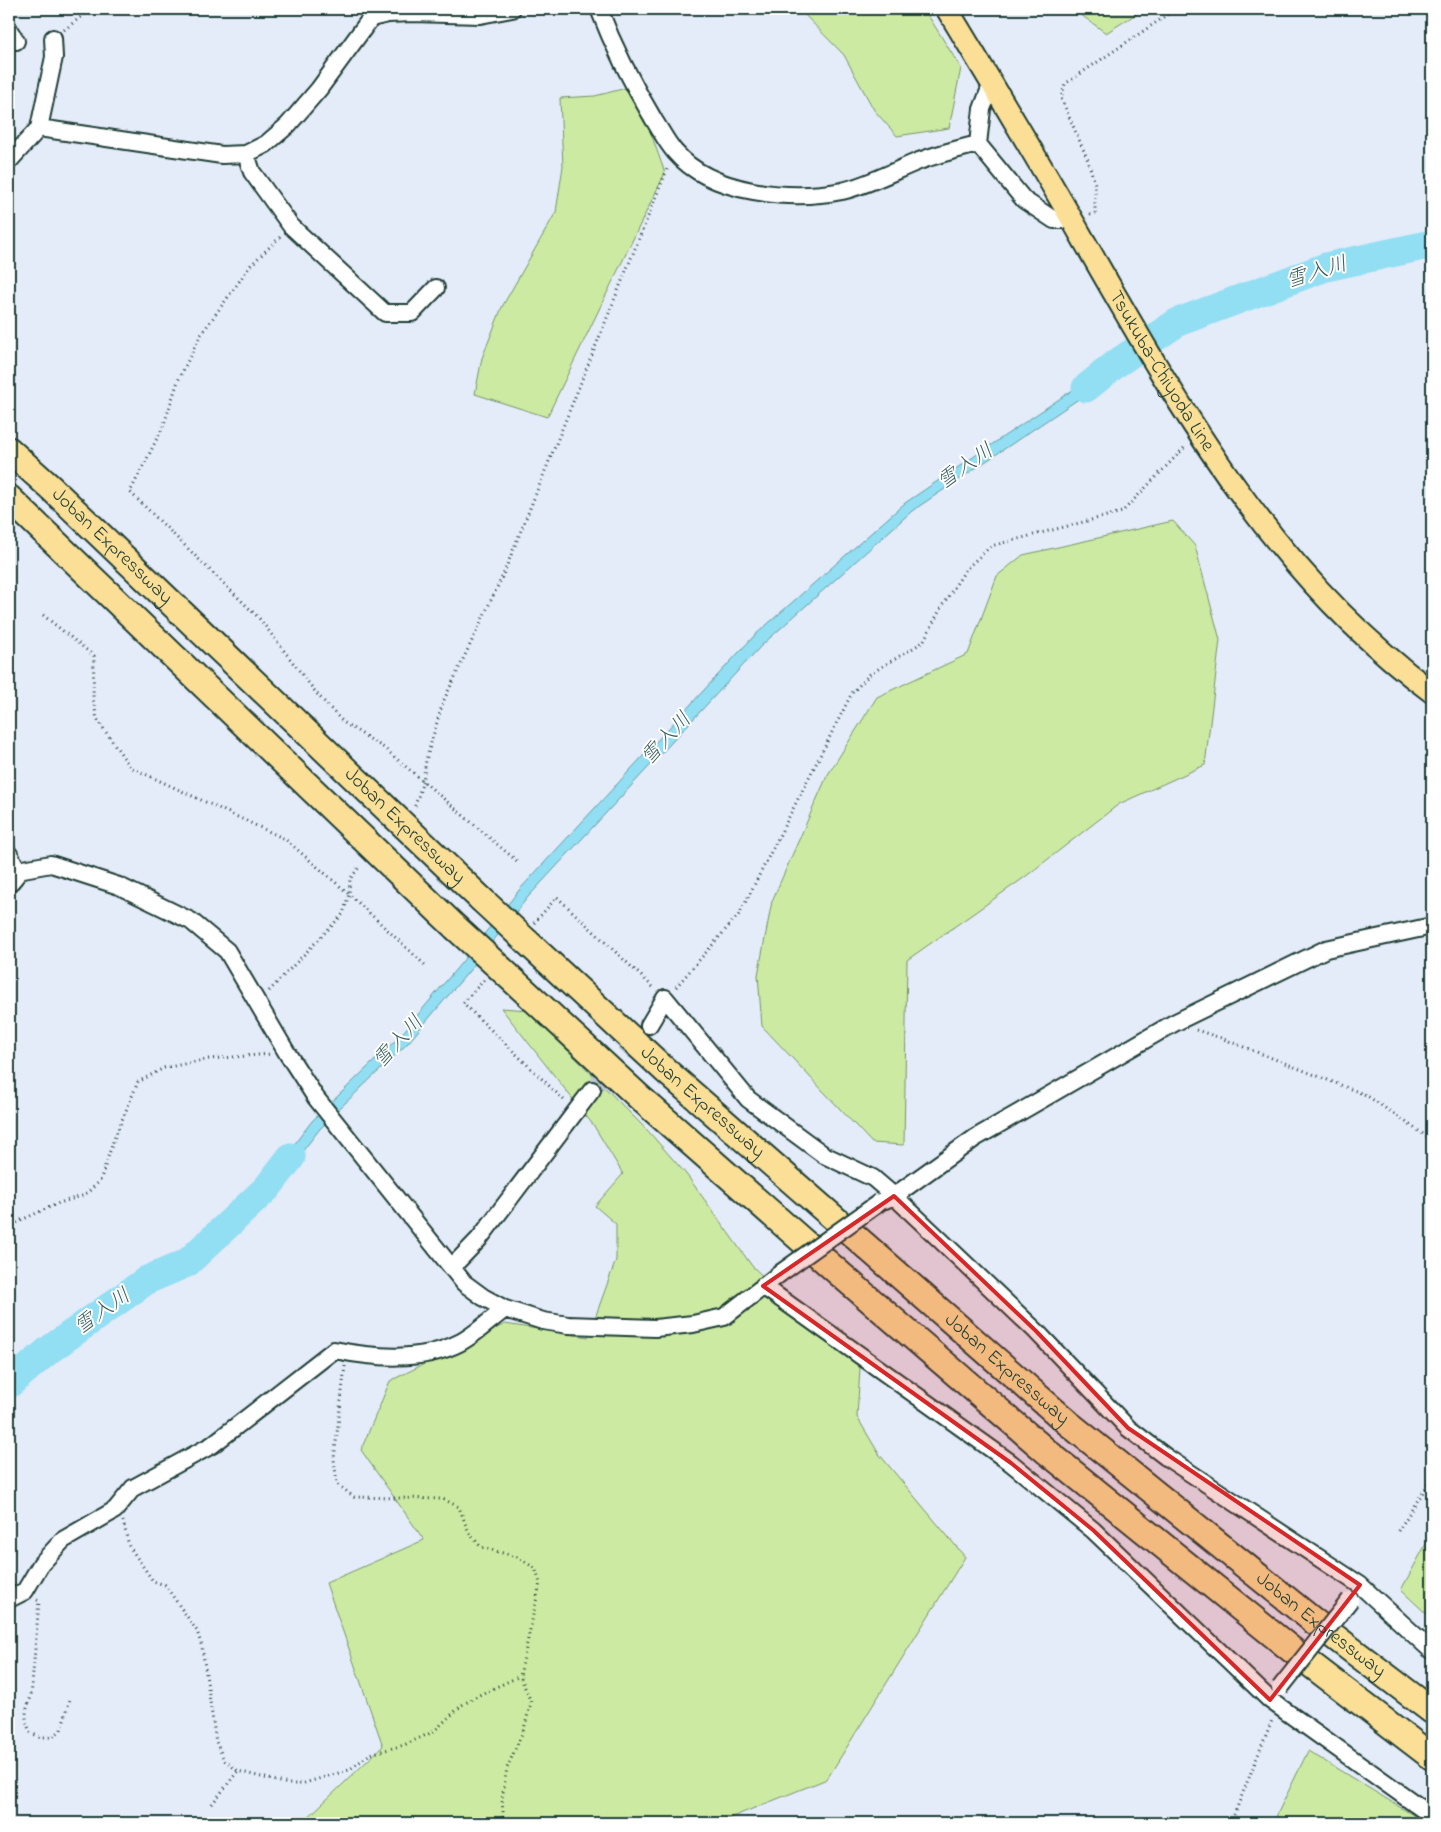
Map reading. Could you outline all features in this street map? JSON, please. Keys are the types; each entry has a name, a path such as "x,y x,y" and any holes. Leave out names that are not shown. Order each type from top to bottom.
{"highway":[{"name":"Joban Expressway","path":"9,450 481,899 666,1071 1068,1423 1315,1622 1432,1711"},
{"name":"Joban Expressway","path":"9,498 455,927 638,1096 802,1241 1046,1451 1284,1644 1432,1757"}],"main road":[{"name":"Tsukuba-Chiyoda Line","path":"947,9 1155,364 1225,472 1289,558 1357,629 1432,692"}],"street":[{"path":"39,128 222,155 246,154 266,144 288,125 319,89 371,18 388,14 413,12 480,15 512,9"},
{"path":"598,9 634,86 675,153 695,169 721,183 751,191 780,195 812,195 843,190 922,160 978,144"},
{"path":"9,161 39,128 54,57 53,38"},
{"path":"992,83 982,109 978,144 1024,200 1054,220 1072,220"},
{"path":"246,154 252,172 291,226 386,313 412,312 436,288"},
{"path":"9,854 14,878 51,864 119,886 191,921 227,951 286,1053 316,1098 464,1283 483,1297 505,1309 543,1321 568,1325 655,1328 693,1324 724,1317 782,1272 975,1138 1174,1023 1326,950 1432,926"},
{"path":"649,1024 666,998 748,1099 824,1154 873,1178 887,1199 1036,1331 1128,1428 1166,1457 1360,1585 1432,1651"},
{"path":"452,1267 479,1240 592,1090"},
{"path":"763,1286 1011,1463 1093,1530 1276,1698 1432,1816"},
{"path":"9,1599 25,1590 41,1564 63,1540 116,1510 133,1488 212,1444 334,1350 359,1355 406,1356 431,1353 459,1342 505,1309"},
{"path":"1276,1698 1360,1585"}],"path":[{"path":"1072,220 1096,213 1095,184 1087,158 1061,98 1064,84 1176,9"},
{"path":"415,806 443,702 503,575 665,173 675,153"},
{"path":"291,226 251,265 200,336 178,381 163,427 130,492 258,618 317,694 343,722 384,748 518,862"},
{"path":"666,998 740,913 852,693 870,674 923,642 942,606 966,569 991,546 1122,512 1199,433"},
{"path":"43,615 94,656 96,719 130,767 285,839 350,894 425,965"},
{"path":"257,1003 343,914 350,894 350,879 360,866"},
{"path":"1174,1023 1221,1038 1366,1095 1432,1140"},
{"path":"9,1229 19,1221 59,1202 85,1196 100,1181 114,1139 138,1082 164,1068 210,1059 286,1053"},
{"path":"347,1353 334,1460 337,1484 354,1497 443,1499 460,1508 469,1533 482,1547 517,1557 535,1568 540,1583 520,1676 531,1702 524,1729 506,1768 502,1799 504,1823"},
{"path":"1398,1531 1432,1478"},
{"path":"116,1510 124,1523 129,1546 153,1581 165,1585 197,1631 202,1647 216,1742 224,1760 238,1771 288,1784 301,1784 349,1770 370,1754 404,1745 433,1732 462,1705 520,1676"},
{"path":"25,1590 39,1601 31,1697 25,1720 30,1732 39,1737 53,1737 61,1730 70,1699"},
{"path":"1228,1823 1234,1814 1276,1698"},
{"path":"212,1804 238,1771"}],"highlighted area":[{"path":"894,1196 1036,1331 1128,1428 1360,1585 1270,1700 1093,1530 1011,1463 763,1286"}],"green space":[{"path":"799,9 924,9 961,68 949,128 897,136 874,110 844,55"},
{"path":"1073,9 1144,9 1106,33"},
{"path":"634,86 665,173 547,417 475,394 482,358 502,307 556,212 563,166 560,98 595,96"},
{"path":"1173,521 1195,546 1220,640 1205,765 1119,804 1025,877 907,960 904,1145 872,1143 762,1026 758,975 772,901 827,776 877,697 968,654 997,576 1023,555"},
{"path":"501,1008 528,1010 648,1131 686,1174 752,1266 860,1368 857,1417 879,1454 965,1557 827,1779 717,1823 302,1823 383,1746 326,1583 424,1540 361,1450 390,1381 505,1324 588,1337 616,1260 616,1224 595,1206 623,1174 594,1126"},
{"path":"1432,1533 1432,1619 1401,1590"},
{"path":"1308,1751 1426,1823 1273,1823"}],"water":[{"path":"1113,358 1120,367 1089,392 912,511 762,645 528,897 470,970 407,1044 319,1130 271,1192 264,1184 312,1121 400,1036 520,889 754,636 905,503 1083,383"}],"waterway":[{"name":"雪入川","path":"1086,388 1117,363 1178,322 1326,267 1432,244"},
{"name":"雪入川","path":"9,1384 49,1350 147,1280 187,1263 267,1188 291,1157"}],"tunnel":[{"path":"592,1090 649,1025"}]}
